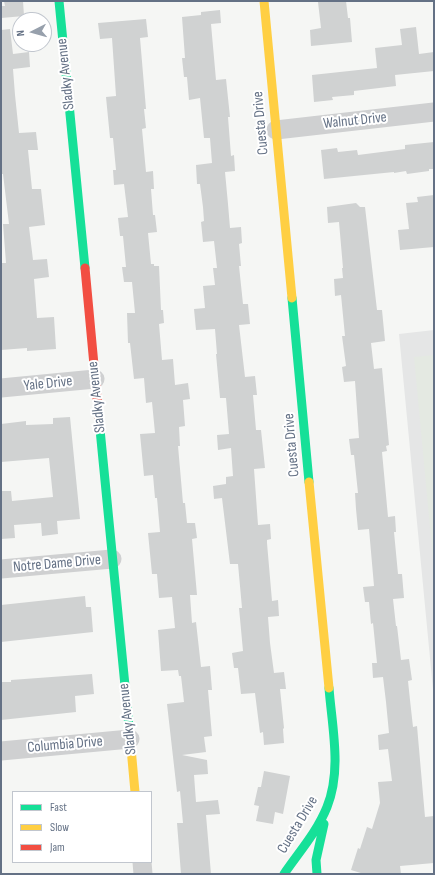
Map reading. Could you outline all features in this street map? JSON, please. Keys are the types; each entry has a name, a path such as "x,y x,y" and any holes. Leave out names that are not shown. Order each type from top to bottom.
{"street":[{"name":"Sladky Avenue","path":"59,1 135,791"},
{"name":"Cuesta Drive","path":"264,1 335,754 334,782 328,807 284,874"},
{"name":"Walnut Drive","path":"276,130 434,112"},
{"name":"Yale Drive","path":"1,388 95,379"},
{"name":"Notre Dame Drive","path":"1,569 112,559"},
{"name":"Columbia Drive","path":"1,751 130,739"},
{"path":"317,874 316,860 328,807"},
{"path":"142,863 143,874"}],"shaded area":[{"path":"434,330 434,700 399,334"},
{"path":"434,355 434,570 414,357"}],"building":[{"path":"4,1 23,1 24,12 12,12 12,17 1,18 1,6 5,6"},
{"path":"346,1 348,18 350,18 352,42 311,46 310,30 321,28 318,2"},
{"path":"220,10 221,23 211,24 216,80 226,79 230,117 228,117 231,156 234,155 235,171 225,172 230,228 241,227 242,243 239,244 241,266 239,266 243,304 248,304 250,324 239,325 245,377 255,376 257,395 253,395 256,430 261,430 265,468 254,469 258,525 270,524 271,539 267,540 267,543 272,601 278,600 279,616 268,617 270,643 274,673 284,672 286,689 280,689 284,743 264,745 263,732 260,733 255,693 241,694 238,668 234,668 232,653 243,651 239,608 242,608 238,564 230,564 222,498 214,499 213,486 226,484 226,477 233,476 231,448 218,450 217,435 229,434 226,398 220,398 215,329 196,330 194,309 205,308 203,286 215,285 213,268 217,268 214,241 203,242 201,222 204,221 203,207 200,184 197,184 196,165 212,163 210,138 204,138 200,98 189,100 187,77 184,77 182,58 185,58 182,17 201,15 201,12"},
{"path":"146,19 148,37 140,38 146,109 144,109 146,128 142,129 146,172 153,171 154,189 151,189 153,215 155,215 157,232 148,233 151,264 154,264 154,266 159,266 161,310 163,310 164,323 159,324 162,360 173,359 175,385 188,383 190,399 183,400 185,426 179,427 180,446 178,446 183,503 185,503 187,523 195,523 197,538 192,539 197,595 190,595 192,623 196,622 201,667 210,666 212,690 208,690 212,736 204,737 206,752 182,755 207,760 208,774 194,775 196,802 218,800 220,814 206,815 211,874 181,874 177,823 183,823 180,791 177,792 167,704 184,702 181,676 179,676 178,670 161,671 158,630 175,628 172,597 159,598 157,574 152,574 148,533 160,532 153,475 144,476 140,434 155,433 152,402 146,403 144,378 134,379 130,343 128,343 127,313 135,313 132,282 124,282 122,267 126,267 123,236 120,236 118,218 128,217 124,184 114,185 113,170 116,170 113,138 110,138 106,97 116,96 112,38 100,39 98,23"},
{"path":"416,27 419,54 434,52 434,71 395,75 396,86 354,91 354,95 332,97 333,100 314,102 312,75 377,68 375,48 402,45 400,29"},
{"path":"10,29 13,54 29,52 30,67 13,69 15,95 19,133 36,132 38,150 28,150 32,189 41,189 45,225 29,227 33,260 47,259 49,277 34,279 37,318 54,317 56,349 27,351 27,348 1,350 1,263 6,263 3,224 9,224 3,174 1,174 1,30"},
{"path":"434,142 434,169 429,169 429,171 407,174 406,171 324,179 321,150 337,148 338,152 357,150 358,155 405,149 405,145"},
{"path":"434,195 434,247 400,250 398,230 409,229 406,203 418,202 417,197"},
{"path":"356,203 360,207 365,207 377,310 382,310 385,341 371,343 374,369 382,368 389,445 386,446 387,451 382,452 388,517 395,516 396,532 394,532 398,574 402,574 404,598 393,599 396,626 401,660 409,659 412,680 408,681 413,727 417,726 425,817 434,816 434,863 400,866 401,874 364,874 351,870 367,827 372,829 380,803 378,782 392,781 388,749 379,750 378,735 389,733 383,677 373,678 372,663 377,663 373,623 371,624 369,602 365,602 363,587 374,586 369,529 358,530 355,493 358,493 354,455 351,455 349,439 359,438 355,381 344,382 342,367 346,366 342,336 345,336 341,295 335,296 334,279 343,278 339,222 328,223 327,207"},
{"path":"70,417 80,519 57,521 58,534 42,536 41,523 14,525 15,538 1,539 1,491 11,491 12,501 53,497 49,458 1,462 1,424 26,421 26,425 53,424 53,418"},
{"path":"85,596 86,607 91,607 93,632 1,642 1,605"},
{"path":"92,674 94,694 75,696 76,712 1,720 1,682"},
{"path":"264,771 290,776 283,814 275,812 273,824 256,821 259,806 254,805 258,787 261,787"}],"traffic: fast":[{"path":"59,1 85,268"},
{"path":"292,298 309,482"},
{"path":"99,419 130,737"},
{"path":"284,874 318,825 332,793 335,748 329,688"},
{"path":"317,874 316,860 324,824"}],"traffic: slow":[{"path":"264,1 292,298"},
{"path":"309,482 329,688"},
{"path":"130,737 135,791"}],"traffic: jam":[{"path":"85,268 99,419"}]}
